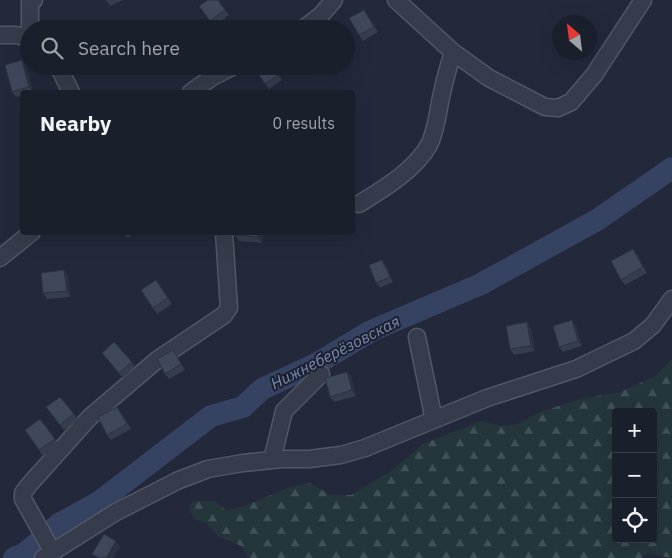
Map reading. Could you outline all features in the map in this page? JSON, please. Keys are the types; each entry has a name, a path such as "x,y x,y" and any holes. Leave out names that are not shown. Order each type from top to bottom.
{"street":[{"path":"30,20 30,1 34,0"},
{"path":"314,20 334,0"},
{"path":"396,0 453,52 489,78 544,107 558,108 571,102 594,75 642,0"},
{"path":"0,35 20,36"},
{"path":"359,204 379,192 405,172 429,144 435,127 453,52"},
{"path":"62,75 70,90"},
{"path":"194,90 216,75"},
{"path":"0,258 28,235"},
{"path":"224,235 229,308 224,315 157,360 90,417 23,493 23,499 48,555 116,512 179,480 208,469 243,462 309,459 341,455 365,448 487,398 576,369 634,341 653,325 672,299"},
{"path":"417,337 434,420"},
{"path":"272,460 284,411 321,374"}],"green space":[{"path":"672,359 672,558 648,554 641,558 250,558 241,546 218,536 207,524 193,518 189,507 194,501 215,501 227,511 247,505 290,487 310,483 330,495 351,495 391,471 423,444 481,421 501,426 518,424 540,412 584,398 620,392 654,377"}],"building":[{"path":"208,0 218,0 225,10 209,20 199,6"},
{"path":"364,10 374,27 359,35 355,28 355,20 350,20 349,18"},
{"path":"20,61 20,75 26,75 29,87 12,92 5,65"},
{"path":"259,75 278,75 265,84"},
{"path":"235,235 258,235 258,237"},
{"path":"633,249 643,267 621,280 611,261"},
{"path":"382,260 390,277 376,283 369,265"},
{"path":"64,270 67,291 43,293 41,273"},
{"path":"156,280 168,298 153,308 141,290"},
{"path":"572,320 578,341 559,347 553,326"},
{"path":"527,322 531,346 510,349 506,326"},
{"path":"114,342 132,362 119,373 102,353"},
{"path":"173,350 181,364 165,374 157,359"},
{"path":"347,372 352,390 330,397 325,378"},
{"path":"60,397 74,414 60,425 46,407"},
{"path":"117,407 127,424 107,435 98,417"},
{"path":"40,419 55,439 39,450 25,430"},
{"path":"104,534 116,541 106,558 99,558 92,554"}],"waterway":[{"name":"Нижнеберёзовская","path":"14,558 24,554 59,524 99,502 211,416 243,407 262,389 316,364 371,331 481,284 597,220 672,168"}]}
